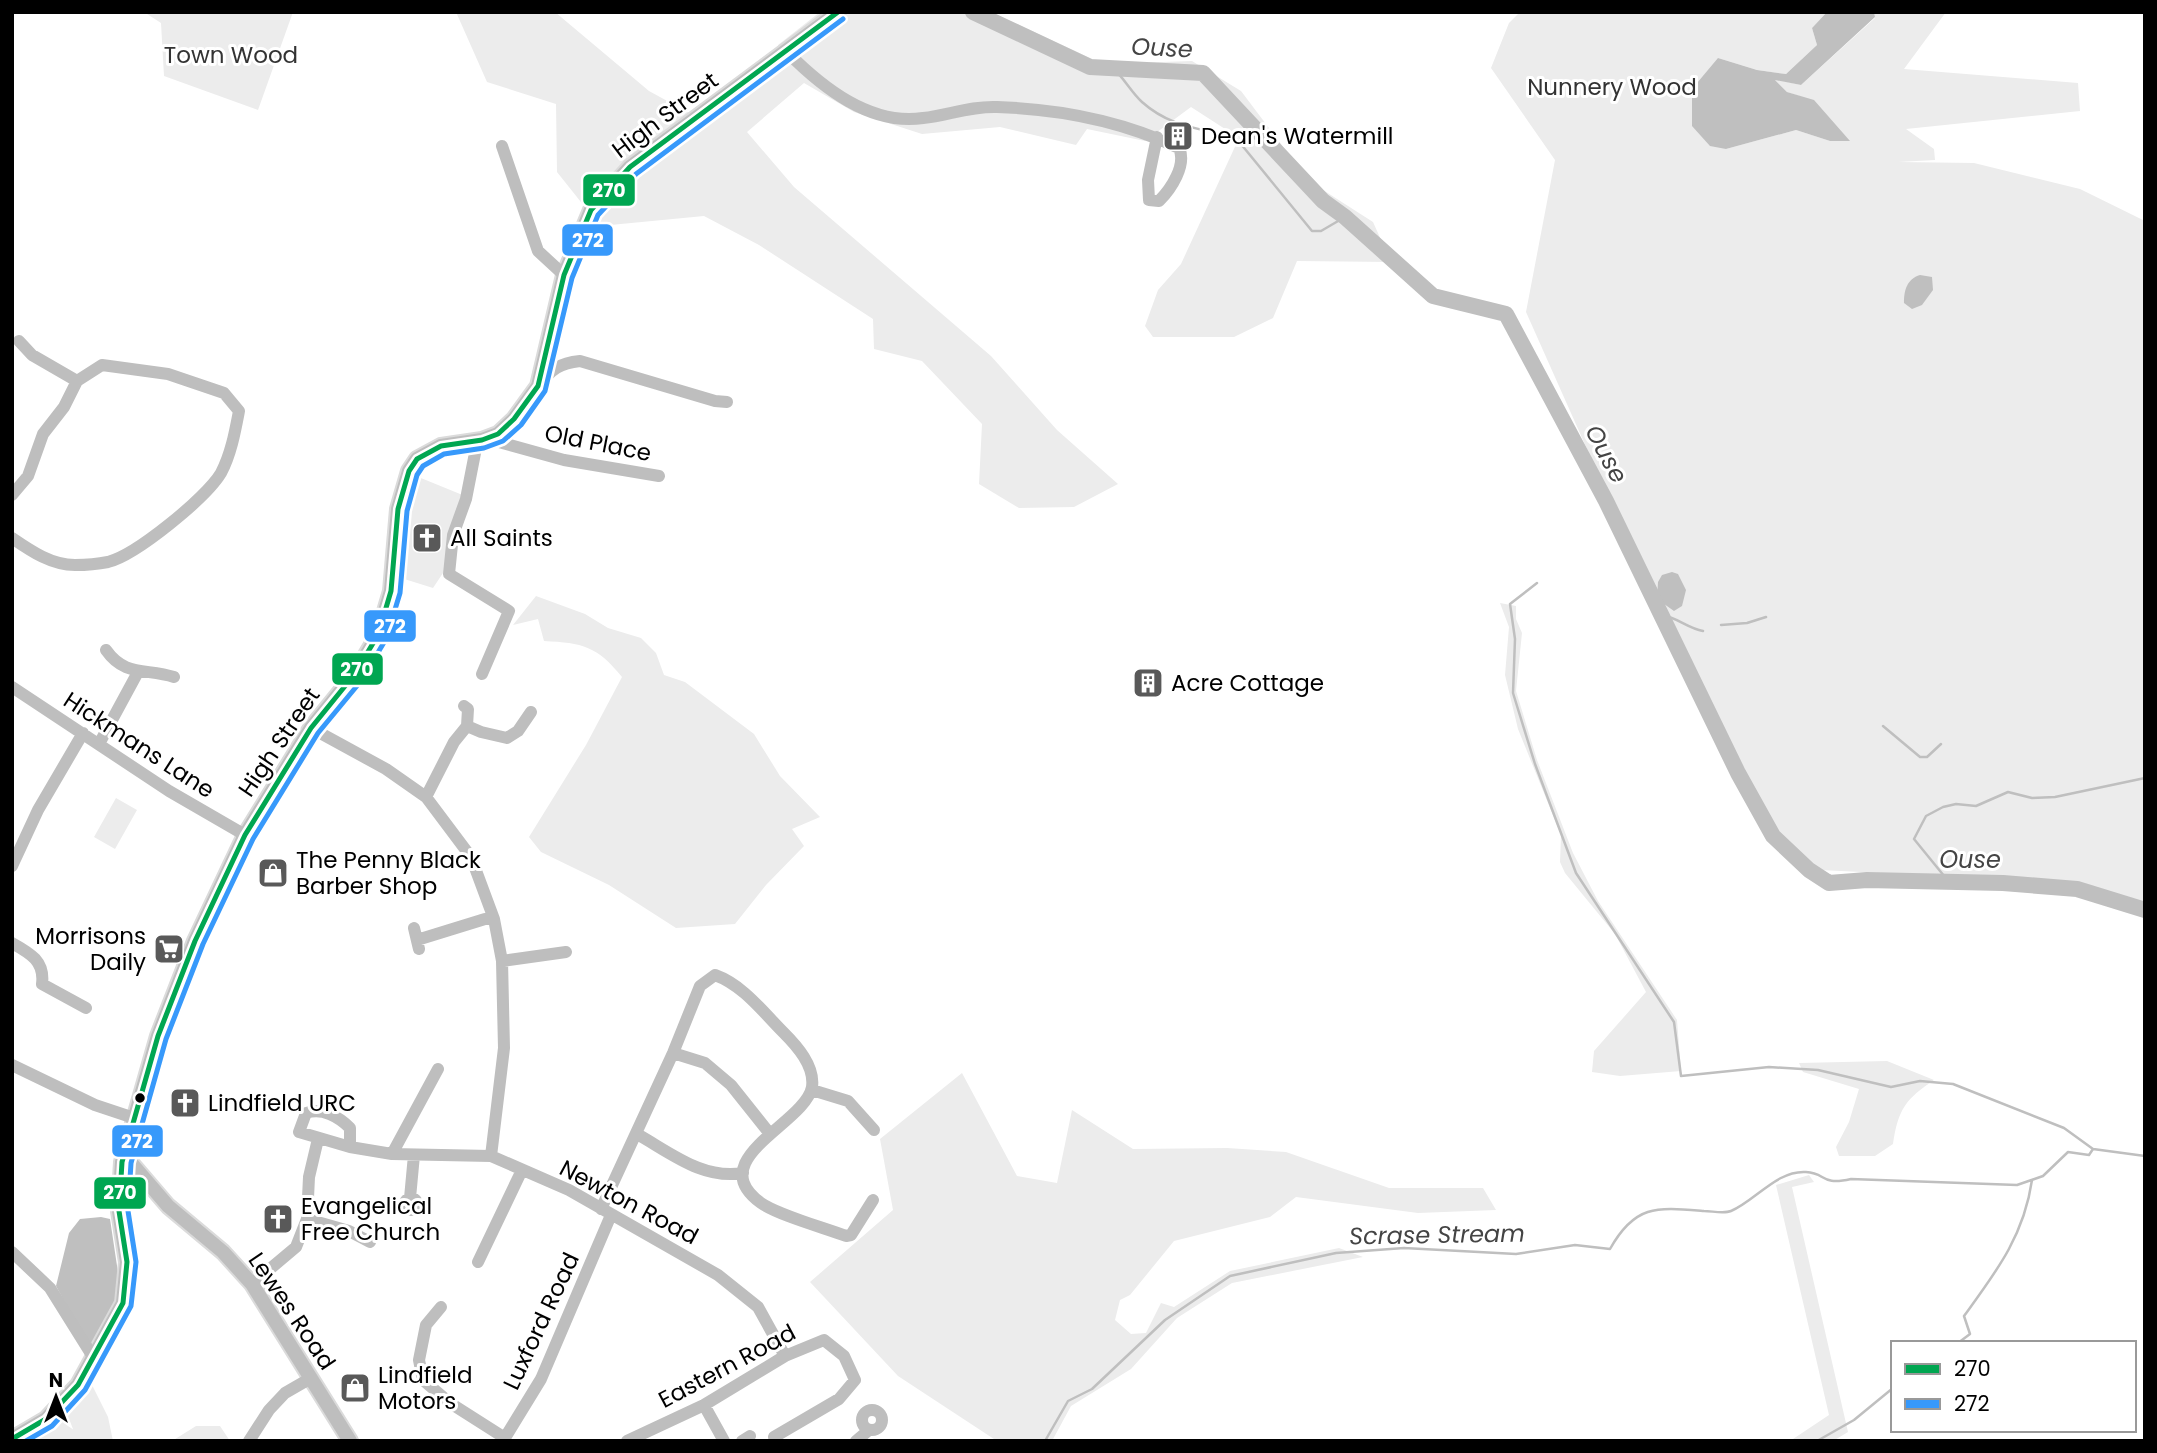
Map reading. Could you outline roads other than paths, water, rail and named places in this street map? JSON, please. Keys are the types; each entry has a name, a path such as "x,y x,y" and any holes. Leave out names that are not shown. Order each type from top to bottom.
{"main road":[{"name":"High Street","path":"12,1439 56,1409 95,1360 123,1303 127,1262 119,1211 122,1162 180,978 245,835 311,728 354,675 378,635 391,591 398,509 409,471 417,459 441,446 481,440 514,419 538,386 564,275 591,210 630,167 788,52 838,12"},
{"name":"Lewes Road","path":"122,1162 132,1164 168,1206 223,1252 252,1284 350,1441"}],"street":[{"path":"788,52 814,79 851,103 892,118 922,118 964,108 996,107 1047,111 1112,123 1157,137 1179,148 1182,155 1178,172 1159,201 1149,200 1148,191 1157,137"},
{"path":"502,146 538,251 564,275"},
{"path":"19,341 32,355 78,381"},
{"path":"538,386 548,373 562,363 580,361 715,401 727,402"},
{"path":"12,538 40,557 73,565 109,562 171,525 220,474 233,440 239,411 224,393 168,374 102,365 78,381 64,407 43,434 28,476 15,487"},
{"path":"481,440 476,448 466,499 453,535 449,575 509,611 482,674"},
{"name":"Old Place","path":"481,440 564,460 659,476"},
{"path":"106,650 116,664 138,672 154,670 174,677"},
{"path":"99,744 138,672"},
{"name":"Hickmans Lane","path":"12,687 169,791 245,835"},
{"path":"426,797 454,742 467,726 468,709 464,706"},
{"path":"467,726 507,738 518,731 531,712"},
{"path":"311,728 386,769 426,797 471,857 502,961 504,1048 491,1156"},
{"path":"12,866 38,810 82,733"},
{"path":"417,939 490,916"},
{"path":"12,943 36,958 43,973 42,984 86,1008"},
{"path":"502,961 566,951"},
{"name":"Luxford Road","path":"504,1439 541,1379 637,1134 700,986 715,975 731,981 794,1043 807,1062 812,1077 812,1090"},
{"path":"673,1053 705,1063 731,1085 771,1134"},
{"path":"12,1065 95,1105 134,1118"},
{"path":"393,1154 438,1069"},
{"path":"873,1200 851,1235 846,1236 762,1204 747,1188 743,1174 746,1161 793,1114 812,1090 848,1101 874,1130"},
{"path":"252,1284 296,1247 307,1219 309,1177 318,1139 299,1132 306,1113 315,1110 340,1118 350,1128 350,1147"},
{"path":"637,1134 708,1174 726,1177 743,1174"},
{"name":"Newton Road","path":"318,1139 393,1154 491,1156 522,1170 606,1212 728,1283 758,1307 785,1356"},
{"path":"410,1198 414,1154"},
{"path":"478,1262 522,1170"},
{"path":"307,1219 349,1231 370,1242"},
{"path":"12,1252 50,1288 95,1360"},
{"path":"440,1307 426,1325 419,1360 423,1380 450,1403 504,1439"},
{"name":"Eastern Road","path":"627,1441 704,1405 785,1356 824,1340 844,1356 855,1380 839,1399 774,1437"},
{"path":"253,1439 269,1410 285,1393 311,1378"},
{"path":"704,1405 724,1441"},
{"path":"856,1441 869,1430"}],"waterway":[{"name":"Ouse","path":"973,12 1090,67 1203,73 1323,201 1345,217 1433,296 1506,314 1606,501 1738,773 1773,836 1809,870 1829,883 1867,880 2003,883 2077,889 2145,910"},
{"path":"1113,68 1134,94 1153,111 1187,126 1236,138 1312,231 1321,231 1345,217"},
{"path":"1537,583 1510,604 1515,639 1513,693 1535,764 1576,873 1674,1022 1681,1076 1769,1067 1818,1070 1891,1087 1920,1081 1953,1084 2064,1128 2093,1149"},
{"path":"1661,615 1703,631"},
{"path":"1721,625 1747,623 1766,617"},
{"path":"1883,726 1920,757 1927,757 1941,744"},
{"path":"1949,882 1914,839 1926,816 1956,804 1976,806 2008,792 2032,798 2055,797 2145,778"},
{"name":"Scrase Stream","path":"1045,1441 1068,1401 1092,1389 1165,1320 1230,1276 1336,1253 1404,1248 1516,1254 1575,1245 1610,1249 1619,1234 1638,1216 1660,1209 1728,1212 1776,1181 1795,1173 1813,1173 1834,1181 1851,1179 2017,1185 2043,1176 2068,1152 2089,1155 2093,1149 2145,1156"},
{"path":"1961,1341 1970,1334 1964,1316 2015,1236 2032,1180"},
{"path":"1817,1441 1854,1420 1891,1390"}],"place":[{"name":"Dean's Watermill","path":"1178,136"},
{"name":"All Saints","path":"427,538"},
{"name":"Acre Cottage","path":"1148,683"},
{"name":"The Penny Black Barber Shop","path":"273,873"},
{"name":"Morrisons Daily","path":"169,949"},
{"name":"Lindfield URC","path":"185,1103"},
{"name":"Evangelical Free Church","path":"278,1219"},
{"name":"Lindfield Motors","path":"355,1388"}],"park label":[{"name":"Town Wood","path":"231,55"},
{"name":"Nunnery Wood","path":"1612,87"}]}
